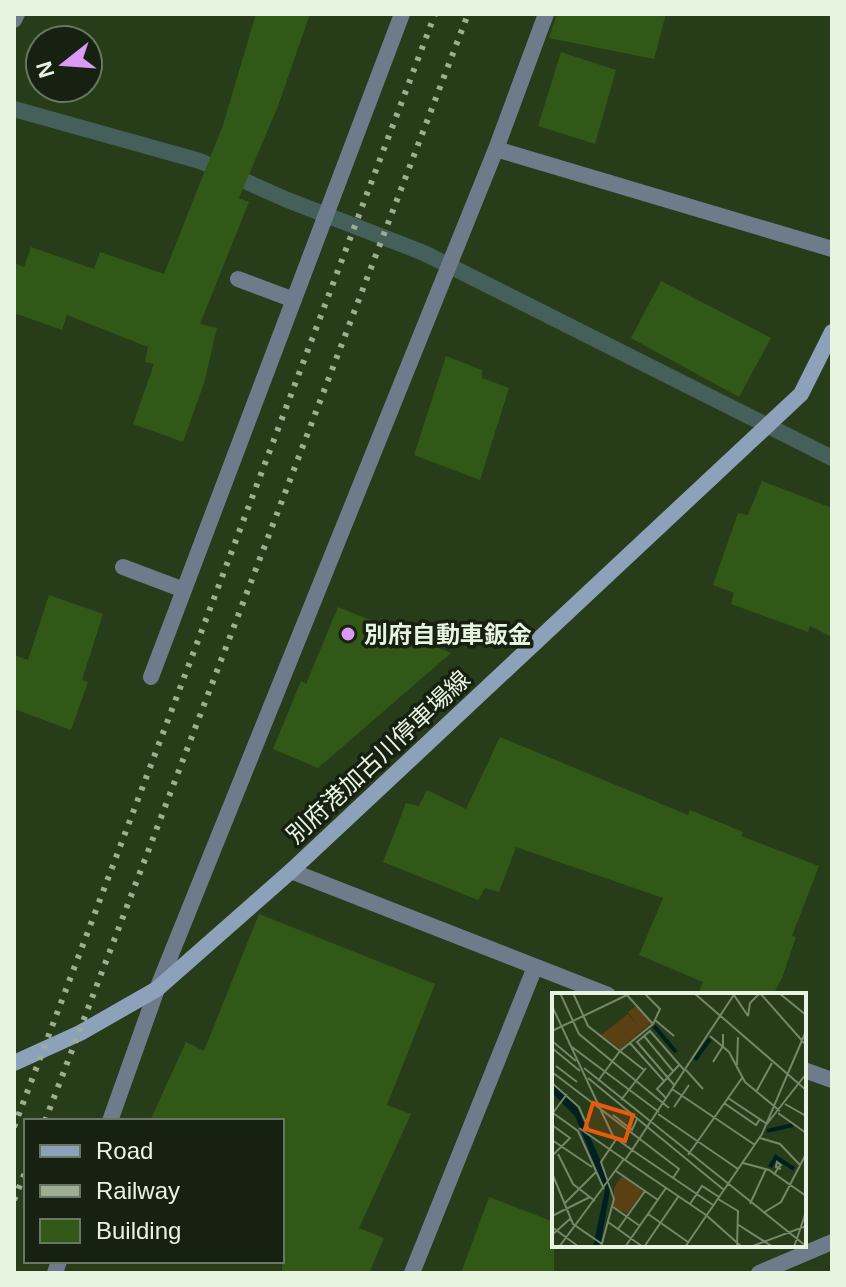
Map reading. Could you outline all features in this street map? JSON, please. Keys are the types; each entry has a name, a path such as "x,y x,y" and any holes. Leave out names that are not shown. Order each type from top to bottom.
{"main road":[{"name":"別府港加古川停車場線","path":"14,1063 80,1033 157,989 291,871 801,394 832,332"}],"street":[{"path":"14,20 17,14"},
{"path":"151,677 402,14"},
{"path":"111,1119 157,989 496,149 546,14"},
{"path":"496,149 832,249"},
{"path":"238,279 294,300"},
{"path":"123,567 184,590"},
{"path":"291,871 603,993"},
{"path":"412,1273 535,967"},
{"path":"806,1071 832,1080"},
{"path":"759,1273 832,1242"}],"building":[{"path":"256,14 310,14 278,106 239,198 249,202 200,324 217,328 204,383 183,442 133,424 154,364 145,362 148,347 67,315 62,330 14,313 14,263 24,267 31,247 94,269 100,252 164,274 223,125"},
{"path":"557,14 666,14 654,59 549,38"},
{"path":"561,52 616,70 595,144 538,126"},
{"path":"661,281 771,338 739,397 631,338"},
{"path":"446,356 482,370 482,378 509,388 480,480 414,455"},
{"path":"762,481 832,508 832,637 810,626 808,632 731,604 734,593 713,585 738,513 748,515"},
{"path":"49,595 103,614 82,680 88,682 71,730 14,709 14,655 28,660"},
{"path":"338,607 451,653 318,768 273,749 301,681 306,684"},
{"path":"500,737 688,815 690,810 743,832 741,836 819,866 792,936 796,937 782,978 774,993 699,993 703,982 639,955 663,898 516,847 499,892 485,888 478,900 383,862 406,803 419,806 427,790 466,809"},
{"path":"259,914 435,984 387,1105 411,1114 359,1228 384,1238 369,1273 282,1273 284,1119 151,1119 186,1042 204,1051"},
{"path":"489,1197 552,1221 554,1273 461,1273"}],"waterway":[{"path":"14,109 200,161 285,199 424,253 832,458"}],"railway":[{"path":"14,1127 435,14"},
{"path":"46,1119 468,14"},
{"path":"14,1200 24,1175"}],"place":[{"name":"別府自動車鈑金","path":"348,634"}]}
